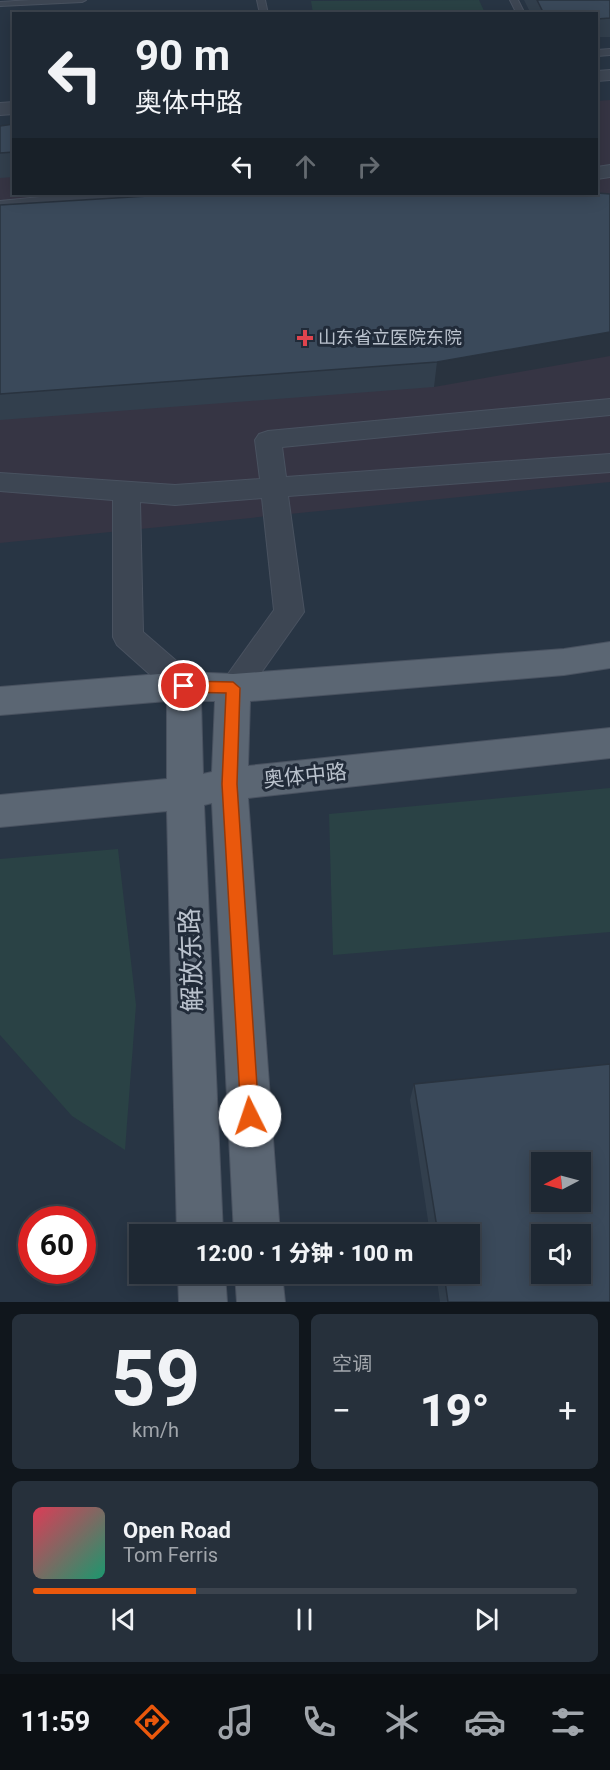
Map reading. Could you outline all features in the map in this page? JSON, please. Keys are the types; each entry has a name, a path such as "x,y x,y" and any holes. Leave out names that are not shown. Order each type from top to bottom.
{"main road":[{"path":"0,701 184,686 233,688 564,662 610,656"},
{"name":"解放东路","path":"184,686 185,794 200,1224"},
{"path":"233,688 229,784 256,1224"},
{"name":"奥体中路","path":"0,811 185,794 229,784 610,743"},
{"path":"202,1284 203,1302"},
{"path":"260,1284 261,1302"}],"street":[{"path":"0,207 105,196 174,195"},
{"path":"233,688 289,612 268,440 610,407"},
{"path":"0,482 175,495 610,463"},
{"path":"126,491 128,637 184,686"}],"lane":[{"path":"0,4 82,0"}],"shaded area":[{"name":"山东省立医院东院","path":"610,100 610,482 0,543 0,142 12,141 12,195 598,195 598,101"}],"green space":[{"path":"479,0 485,12 313,12 311,1"},
{"path":"610,788 610,932 333,955 329,814"},
{"path":"118,849 136,1005 125,1150 72,1116 0,1035 0,859"}],"building":[{"path":"537,0 610,0 610,18 598,19 598,12 543,12"},
{"path":"12,124 12,152 0,153 0,126"},
{"path":"610,194 610,332 437,362 0,394 0,205 165,195"},
{"path":"610,1064 610,1302 448,1302 445,1284 480,1284 480,1224 436,1224 414,1084"}],"place":[{"name":"山东省立医院东院","path":"305,338"}],"route":[{"path":"184,686 233,688 229,784 250,1116"}]}
